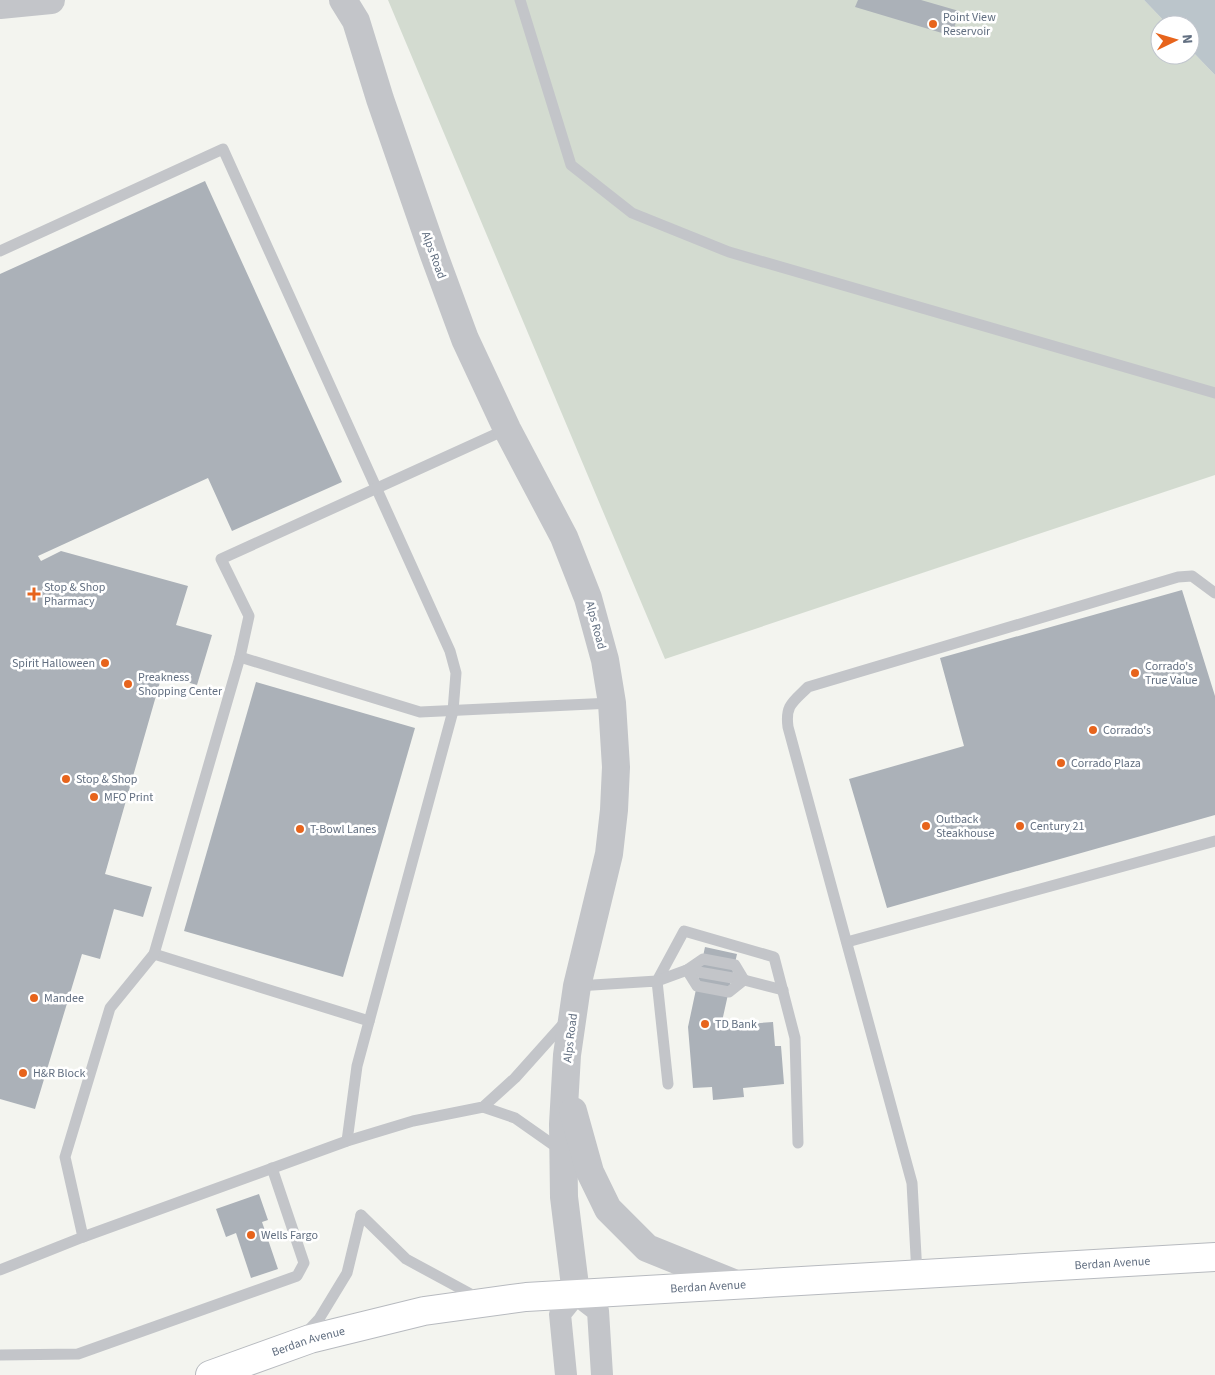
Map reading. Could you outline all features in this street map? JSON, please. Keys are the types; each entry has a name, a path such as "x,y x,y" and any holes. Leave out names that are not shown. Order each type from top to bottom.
{"main road":[{"name":"Berdan Avenue","path":"210,1375 310,1339 424,1311 526,1297 1215,1257"}],"street":[{"path":"0,5 51,0"},
{"name":"Alps Road","path":"343,0 356,21 380,99 465,339 507,429 564,537 588,598 605,660 612,703 616,767 614,810 609,854 575,999 567,1055 564,1197 576,1294"},
{"path":"566,1085 590,1172 608,1209 647,1248 736,1284"},
{"path":"566,1375 560,1314 576,1294 598,1311 602,1375"}],"lane":[{"path":"520,0 570,165 632,213 729,252 1215,393"},
{"path":"0,251 223,149 450,651 456,673 453,711 357,1066 347,1141"},
{"path":"83,1237 65,1158 110,1008 154,954 240,657 249,616 221,559 507,429"},
{"path":"917,1274 912,1183 788,728 786,712 794,700 808,687 1178,577 1192,576 1215,593"},
{"path":"240,657 420,712 612,703"},
{"path":"847,942 1215,840"},
{"path":"668,1084 657,982 684,932 774,957 795,1038 798,1143"},
{"path":"154,954 369,1021"},
{"path":"483,1107 515,1078 575,999 657,982 687,970 703,959 735,966 744,980 783,990"},
{"path":"687,970 697,986 729,992 744,980"},
{"path":"0,1270 83,1237 272,1168 347,1141 413,1121 483,1107 515,1118 564,1152"},
{"path":"0,1355 78,1354 298,1276 304,1263 272,1168"},
{"path":"296,1344 319,1319 347,1273 361,1215 406,1259 487,1302"}],"shaded area":[{"path":"388,0 1144,0 1158,15 1150,15 1150,65 1200,65 1200,59 1215,75 1215,475 665,659"},
{"path":"1144,0 1215,0 1215,75 1200,59 1200,15 1158,15"}],"building":[{"name":"Point View Reservoir","path":"858,0 921,0 959,11 952,36 855,7"},
{"path":"205,181 342,482 232,531 208,478 38,556 41,561 61,551 188,586 176,625 212,635 197,685 162,675 105,874 152,887 143,917 114,909 100,959 82,954 35,1109 0,1099 0,274"},
{"name":"Corrado Plaza","path":"1182,590 1215,696 1215,815 887,908 849,779 964,746 940,658"},
{"name":"T-Bowl Lanes","path":"256,682 415,728 343,977 184,931"},
{"name":"TD Bank","path":"705,947 737,954 721,1026 773,1022 775,1046 781,1046 784,1084 743,1088 744,1097 713,1100 712,1087 693,1088 688,1027"},
{"name":"Wells Fargo","path":"259,1194 268,1220 262,1222 278,1269 251,1278 236,1233 226,1237 216,1209"}],"place":[{"name":"Point View Reservoir","path":"933,24"},
{"name":"Stop & Shop Pharmacy","path":"34,594"},
{"name":"Spirit Halloween","path":"105,663"},
{"name":"Corrado's True Value","path":"1135,673"},
{"name":"Preakness Shopping Center","path":"128,684"},
{"name":"Corrado's","path":"1093,730"},
{"name":"Corrado Plaza","path":"1061,763"},
{"name":"Stop & Shop","path":"66,779"},
{"name":"MFO Print","path":"94,797"},
{"name":"Outback Steakhouse","path":"926,826"},
{"name":"Century 21","path":"1020,826"},
{"name":"T-Bowl Lanes","path":"300,829"},
{"name":"Mandee","path":"34,998"},
{"name":"TD Bank","path":"705,1024"},
{"name":"H&R Block","path":"23,1073"},
{"name":"Wells Fargo","path":"251,1235"}]}
